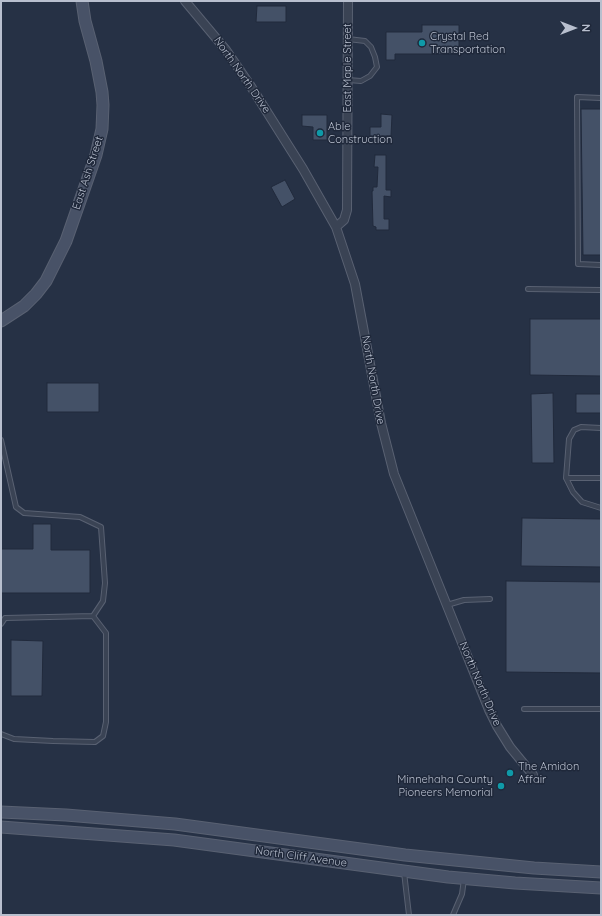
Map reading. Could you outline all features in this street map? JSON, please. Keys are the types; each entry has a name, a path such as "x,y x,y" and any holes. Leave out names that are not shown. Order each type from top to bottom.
{"main road":[{"name":"East Ash Street","path":"1,320 24,306 46,281 66,241 96,155 102,129 102,92 96,61 85,21 82,1"},
{"name":"North Cliff Avenue","path":"1,812 81,816 175,824 412,856 534,868 601,872"},
{"name":"North Cliff Avenue","path":"1,828 174,840 464,878 601,888"}],"street":[{"name":"North North Drive","path":"185,1 226,50 250,85 303,169 336,227 355,284 388,454 408,512 497,726 510,747 533,775"},
{"name":"East Maple Street","path":"336,227 344,220 347,210 348,1"}],"lane":[{"path":"348,39 365,41 371,47 377,68 370,76 360,81 348,80"},
{"path":"601,98 577,97 578,264 601,265"},
{"path":"528,289 601,290"},
{"path":"601,428 581,427 574,430 568,440 566,478 573,492 582,502 601,508"},
{"path":"1,440 16,507 24,514 80,517 101,527 105,583 103,601 93,616"},
{"path":"566,478 601,478"},
{"path":"446,605 471,599 490,599"},
{"path":"1,624 5,618 93,616"},
{"path":"1,734 14,739 60,742 95,742 103,736 106,722 106,633 93,616"},
{"path":"524,709 601,709"},
{"path":"404,871 409,915"},
{"path":"453,915 462,894 464,878"}],"building":[{"path":"257,6 286,6 286,22 256,22"},
{"name":"Crystal Red Transportation","path":"422,25 459,25 459,54 395,54 395,60 386,60 386,32 422,32"},
{"path":"581,109 601,109 601,255 583,255"},
{"path":"381,114 392,115 391,136 370,136 370,127 381,127"},
{"name":"Able Construction","path":"302,115 327,115 327,140 313,140 313,127 302,126"},
{"path":"375,155 386,155 386,190 391,190 391,197 384,196 384,219 389,219 389,230 376,230 376,227 373,226 372,191 373,187 377,187 378,167 374,167"},
{"path":"285,180 295,199 282,207 271,187"},
{"path":"530,319 601,319 601,376 530,375"},
{"path":"47,383 99,383 99,412 47,412"},
{"path":"553,393 554,463 532,463 531,394"},
{"path":"576,394 601,394 601,413 576,413"},
{"path":"522,518 601,519 601,567 521,566"},
{"path":"33,524 51,524 51,550 90,550 90,593 1,593 1,549 33,549"},
{"path":"506,581 601,582 601,673 506,672"},
{"path":"11,640 43,641 42,696 11,696"}],"place":[{"name":"Crystal Red Transportation","path":"422,43"},
{"name":"Able Construction","path":"320,133"},
{"name":"The Amidon Affair","path":"510,773"},
{"name":"Minnehaha County Pioneers Memorial","path":"501,786"}]}
